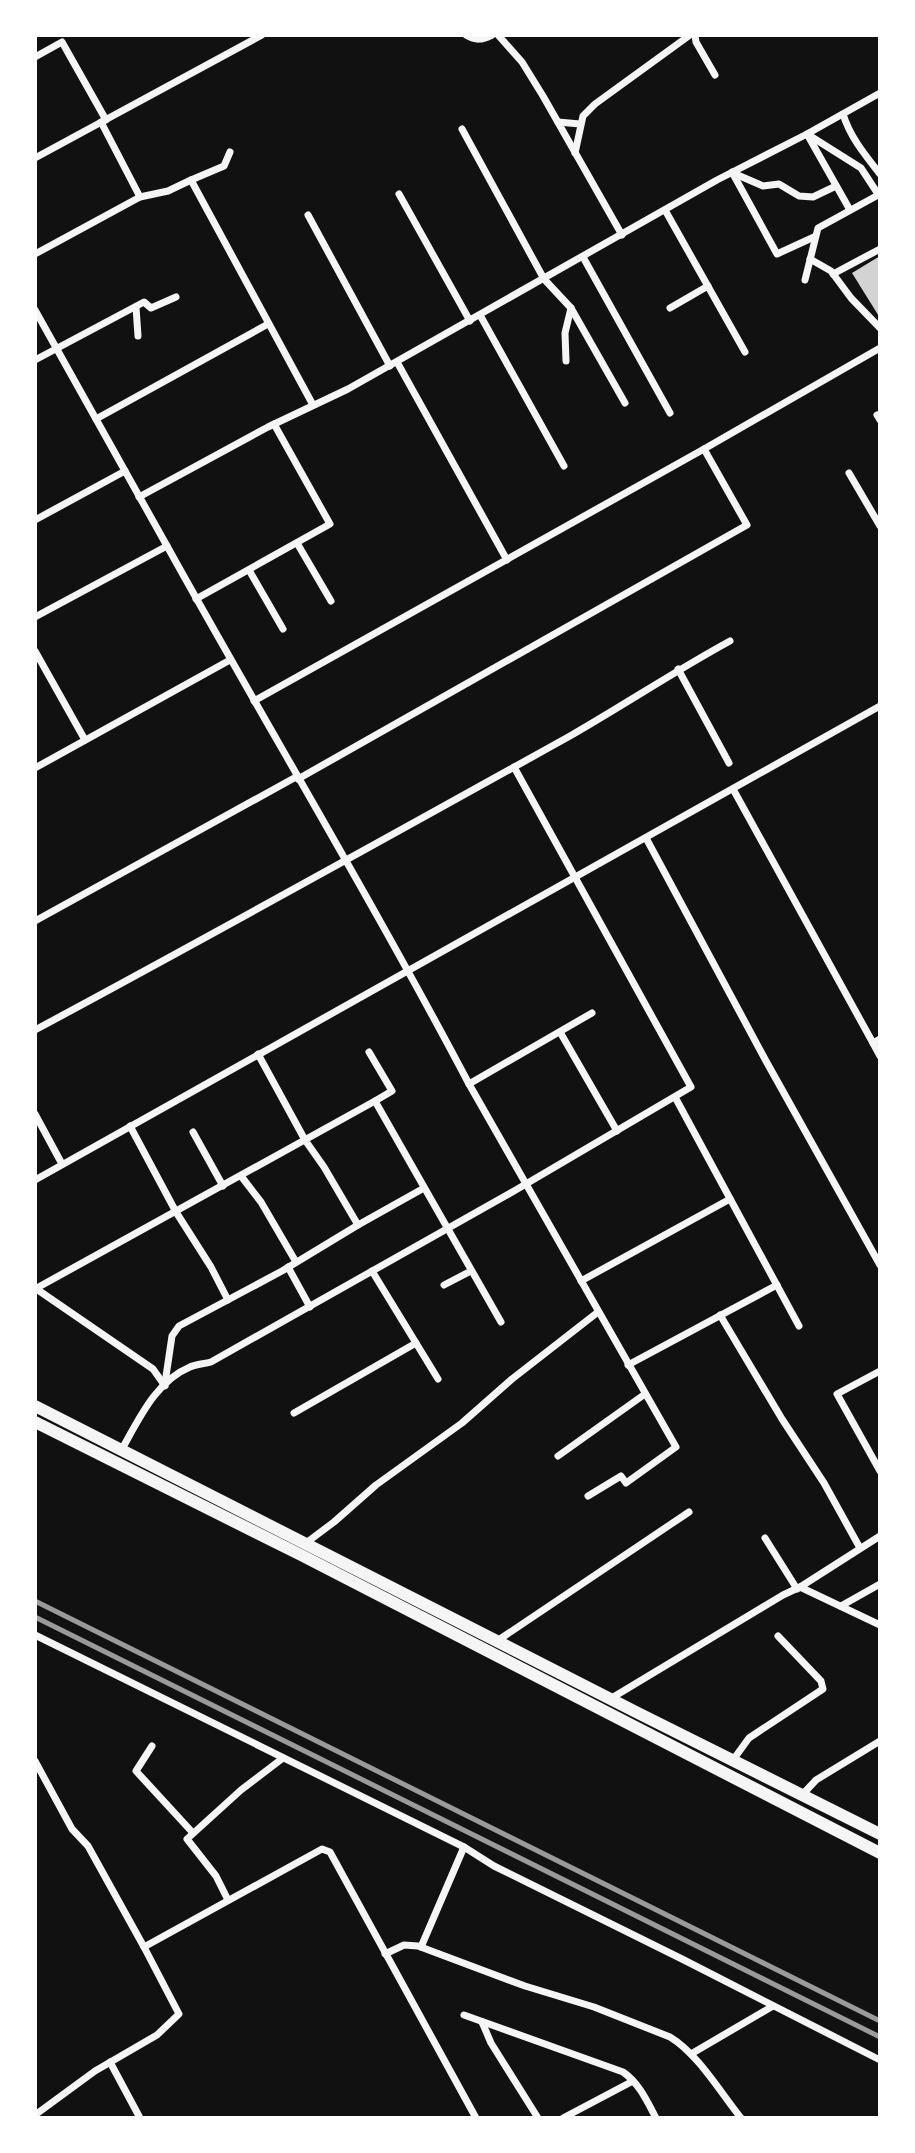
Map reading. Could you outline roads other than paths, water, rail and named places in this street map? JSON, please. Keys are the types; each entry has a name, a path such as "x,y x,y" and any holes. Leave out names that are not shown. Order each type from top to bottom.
{"main road":[{"path":"35,1405 880,1853"},
{"path":"35,1422 88,1450 497,1641 880,1834"},
{"path":"88,1450 95,1436"}],"street":[{"path":"35,158 262,35"},
{"path":"466,35 483,40 492,35"},
{"path":"498,35 522,62 622,235"},
{"path":"575,153 583,116 595,104 693,35 715,75"},
{"path":"35,57 60,38 140,197"},
{"path":"139,497 393,364 732,172 880,93"},
{"path":"843,114 847,128 857,145 880,174"},
{"path":"558,122 580,124"},
{"path":"462,129 544,279 571,308 625,404"},
{"path":"807,134 850,210"},
{"path":"805,280 818,228 879,194 861,168 807,134"},
{"path":"35,254 140,197 168,191 223,166 230,152"},
{"path":"732,172 763,186 779,184 799,196 813,197 836,186"},
{"path":"732,172 778,254 814,237"},
{"path":"191,180 313,405"},
{"path":"399,194 470,321"},
{"path":"665,210 745,352"},
{"path":"307,215 507,561"},
{"path":"833,274 880,249"},
{"path":"583,257 670,412"},
{"path":"810,259 831,271 851,298 880,328"},
{"path":"670,308 708,286"},
{"path":"35,360 144,302 151,308 176,297"},
{"path":"136,307 138,336"},
{"path":"566,361 565,333 571,308"},
{"path":"35,310 676,1447 626,1483 621,1476 588,1496"},
{"path":"480,315 564,466"},
{"path":"96,419 268,324"},
{"path":"254,701 507,561 880,348"},
{"path":"196,599 330,524 274,424"},
{"path":"35,921 297,778 747,525 704,449"},
{"path":"35,520 125,471"},
{"path":"849,472 880,526"},
{"path":"297,543 331,601"},
{"path":"35,617 167,546"},
{"path":"249,570 283,629"},
{"path":"35,1030 573,734 678,669 730,641"},
{"path":"35,651 85,740"},
{"path":"35,768 230,660"},
{"path":"678,669 729,762"},
{"path":"35,1180 878,707 880,716"},
{"path":"121,1450 149,1401 174,1376 191,1366 211,1362 310,1307 691,1087 514,766"},
{"path":"733,789 876,1041 880,1056"},
{"path":"646,838 766,1062 880,1265"},
{"path":"469,1084 592,1013"},
{"path":"560,1032 617,1131"},
{"path":"164,1386 153,1369 35,1289 392,1091 369,1052"},
{"path":"258,1054 305,1140 358,1225"},
{"path":"675,1097 799,1326"},
{"path":"375,1101 501,1322"},
{"path":"35,1114 62,1164"},
{"path":"130,1126 176,1212 211,1267 228,1300"},
{"path":"193,1132 223,1186"},
{"path":"241,1176 261,1202 296,1262"},
{"path":"164,1386 172,1336 179,1326 424,1188"},
{"path":"581,1281 730,1199"},
{"path":"288,1267 310,1307"},
{"path":"444,1285 471,1270"},
{"path":"372,1271 438,1379"},
{"path":"628,1365 776,1285"},
{"path":"303,1549 376,1485 462,1423 512,1379 598,1312"},
{"path":"720,1315 824,1483 860,1548"},
{"path":"294,1413 416,1343"},
{"path":"880,1371 837,1394 880,1471"},
{"path":"558,1456 645,1394"},
{"path":"497,1641 689,1512"},
{"path":"610,1699 797,1589 880,1536"},
{"path":"765,1538 797,1589"},
{"path":"841,1606 880,1584"},
{"path":"797,1589 800,1587 807,1590 880,1625"},
{"path":"35,1635 464,1847 494,1867 880,2060"},
{"path":"733,1760 749,1738 823,1689 821,1681 778,1636"},
{"path":"802,1795 816,1780 880,1741"},
{"path":"152,1746 136,1772 193,1833"},
{"path":"229,1900 216,1876 187,1839 241,1790 283,1758"},
{"path":"35,1761 72,1829 88,1846 179,2014 157,2035 95,2071 35,2115"},
{"path":"421,1947 464,1847"},
{"path":"144,1947 322,1849 330,1852 476,2118"},
{"path":"385,1954 404,1945 421,1947 525,1986 594,2007 670,2037 691,2054 741,2118"},
{"path":"691,2054 773,2006"},
{"path":"464,2015 623,2072 642,2092 656,2118"},
{"path":"482,2022 491,2043 538,2118"},
{"path":"110,2062 140,2118"},
{"path":"563,2118 633,2081"}],"railway":[{"path":"35,1601 880,2021"},
{"path":"35,1617 880,2037"}]}
